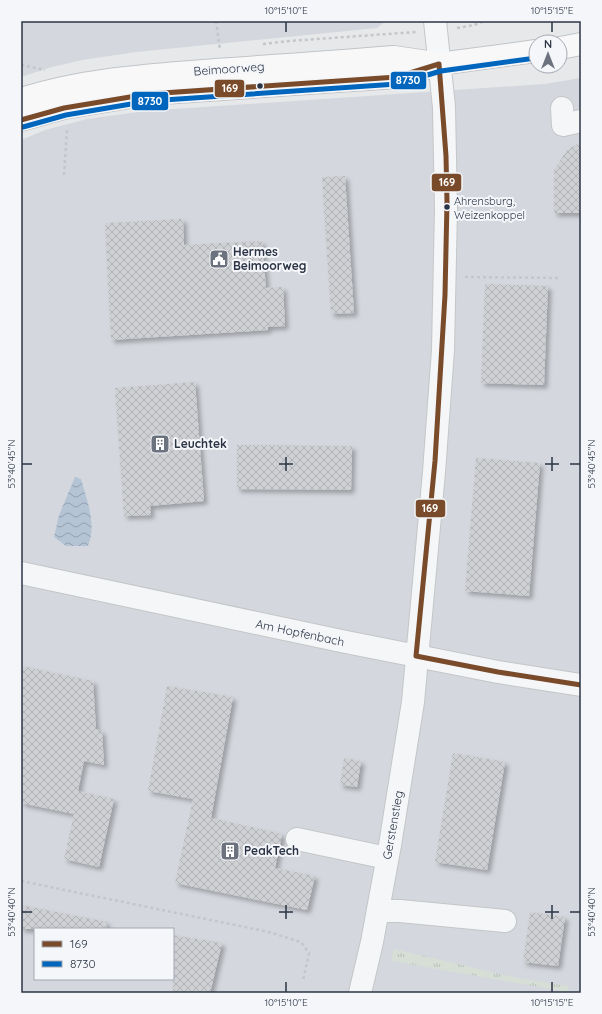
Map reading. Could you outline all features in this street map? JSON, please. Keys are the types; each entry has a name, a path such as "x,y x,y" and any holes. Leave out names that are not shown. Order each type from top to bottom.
{"main road":[{"path":"568,46 581,44"},
{"name":"Beimoorweg","path":"21,120 64,108 148,94 397,78 439,64 528,52"},
{"name":"Beimoorweg","path":"21,99 84,83 146,75 394,57 439,64"}],"street":[{"name":"Gerstenstieg","path":"360,993 378,911 413,702 444,350 446,209 444,107 435,21"},
{"path":"562,108 563,124 581,121"},
{"name":"Am Hopfenbach","path":"21,573 416,656 498,672 581,685"},
{"path":"297,839 387,858"},
{"path":"378,911 400,911 505,921"}],"path":[{"path":"216,21 220,50"},
{"path":"474,25 485,21"},
{"path":"21,65 49,70"},
{"path":"446,277 561,278"},
{"path":"21,881 269,932 301,942 309,953 303,981"}],"shaded area":[{"path":"21,21 386,21 377,28 136,52 82,60 52,67 21,77"},
{"path":"581,78 581,993 21,993 21,140 45,130 87,119 145,111 545,84"}],"green space":[{"path":"394,949 518,978 568,986 568,992 391,961"}],"water":[{"path":"75,477 81,479 90,512 92,529 88,546 66,546 54,537 59,515"}],"building":[{"path":"581,142 581,213 554,213 554,170 567,150"},
{"path":"345,176 354,313 331,314 322,177"},
{"path":"183,219 184,245 262,241 266,288 283,287 285,326 268,327 268,330 111,340 105,223"},
{"path":"485,284 548,286 544,385 481,383"},
{"name":"Leuchtek","path":"195,382 204,501 150,506 151,515 124,516 115,388"},
{"path":"237,445 352,446 351,490 237,489"},
{"path":"476,458 540,463 529,596 465,591"},
{"path":"21,666 93,681 96,729 102,731 104,765 84,761 78,791 114,799 99,867 64,859 74,814 21,803"},
{"path":"167,686 233,697 211,818 282,834 275,868 315,876 307,910 175,883 193,799 148,791"},
{"path":"453,753 505,762 487,870 435,862"},
{"path":"344,758 361,761 357,787 340,785"},
{"path":"21,905 107,922 106,928 21,929"},
{"path":"530,912 565,917 558,966 523,962"},
{"path":"174,935 222,943 210,993 173,993"}],"transit line":[{"name":"8730","path":"23,127 66,115 149,101 397,84 441,71 528,59"},
{"name":"169","path":"21,120 64,108 148,94 397,77 439,64"},
{"name":"169","path":"416,656 435,461 445,295 447,202 446,156 439,64"},
{"name":"169","path":"416,656 498,672 581,685"}],"place":[{"name":"Ahrensburg, Weizenkoppel","path":"447,207"},
{"name":"Hermes Beimoorweg","path":"219,259"},
{"name":"Leuchtek","path":"160,444"},
{"name":"PeakTech","path":"230,851"}]}
